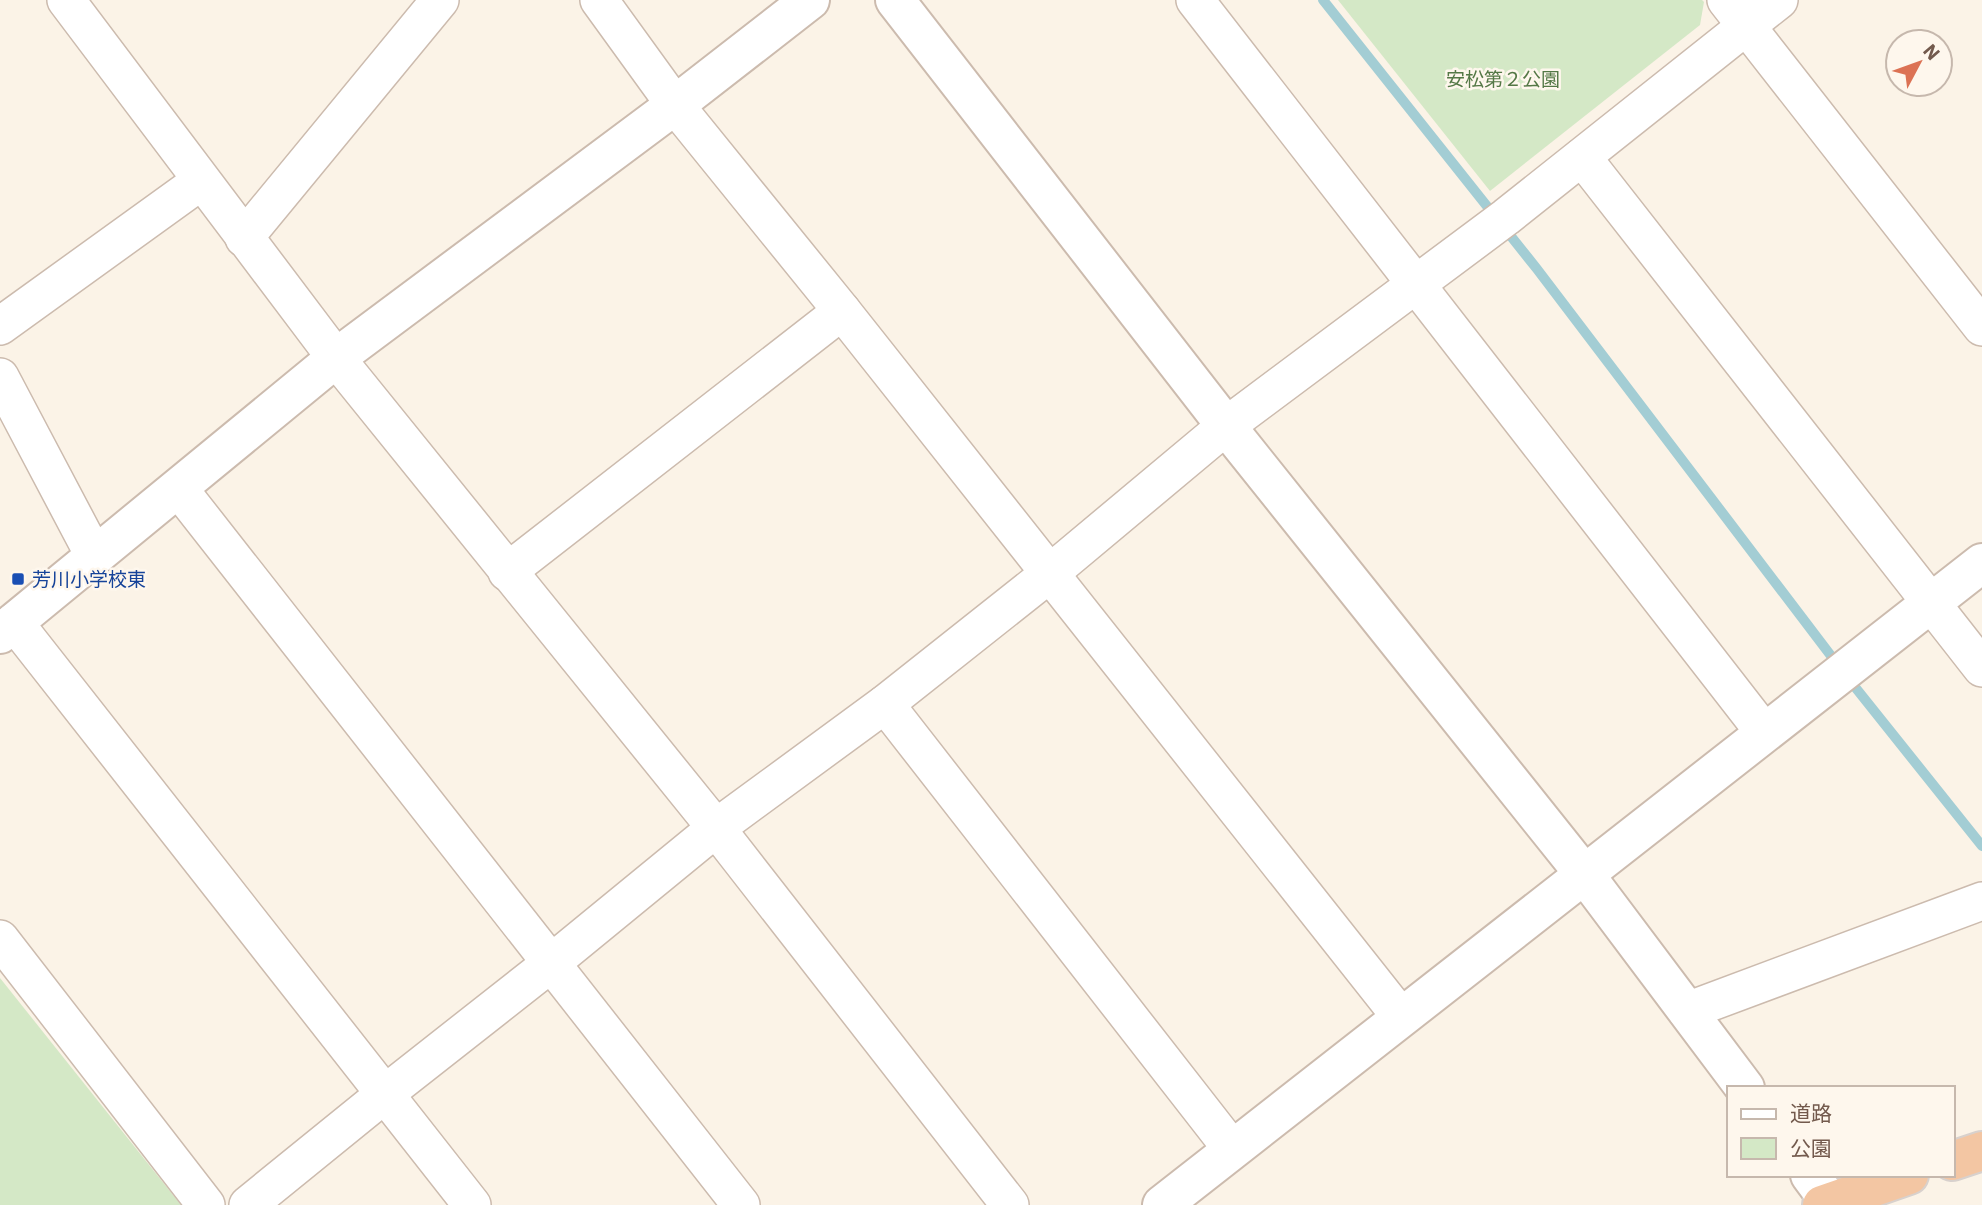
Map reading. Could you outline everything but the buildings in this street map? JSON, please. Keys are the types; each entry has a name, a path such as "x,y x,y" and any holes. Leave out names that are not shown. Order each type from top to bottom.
{"highway":[{"path":"1954,1160 1982,1151"},
{"path":"1823,1197 1901,1177"}],"street":[{"path":"66,0 336,358 716,828 1010,1205"},
{"path":"244,238 440,0"},
{"path":"599,0 675,105 842,311 1401,1017"},
{"path":"472,1205 386,1093 7,628 336,358 675,105 810,0"},
{"path":"895,0 1226,426 1586,875 1743,1086"},
{"path":"1195,0 1764,732"},
{"path":"248,1205 716,828 885,704 1049,574 1226,426 1582,157 1737,13 1779,0"},
{"path":"1737,13 1982,327"},
{"path":"1582,157 1982,668"},
{"path":"0,326 201,181"},
{"path":"507,572 842,311"},
{"path":"0,377 95,557"},
{"path":"179,489 741,1205"},
{"path":"1162,1205 1982,563"},
{"path":"885,704 1232,1149"},
{"path":"1687,1011 1982,901"},
{"path":"0,939 206,1205"}],"green space":[{"name":"安松第２公園","path":"1338,0 1704,2 1700,25 1490,191"},
{"path":"0,978 181,1205 0,1205"}],"waterway":[{"path":"1323,0 1537,269 1838,665"},
{"path":"1847,677 1982,846"}],"place":[{"name":"芳川小学校東","path":"18,579"}]}
